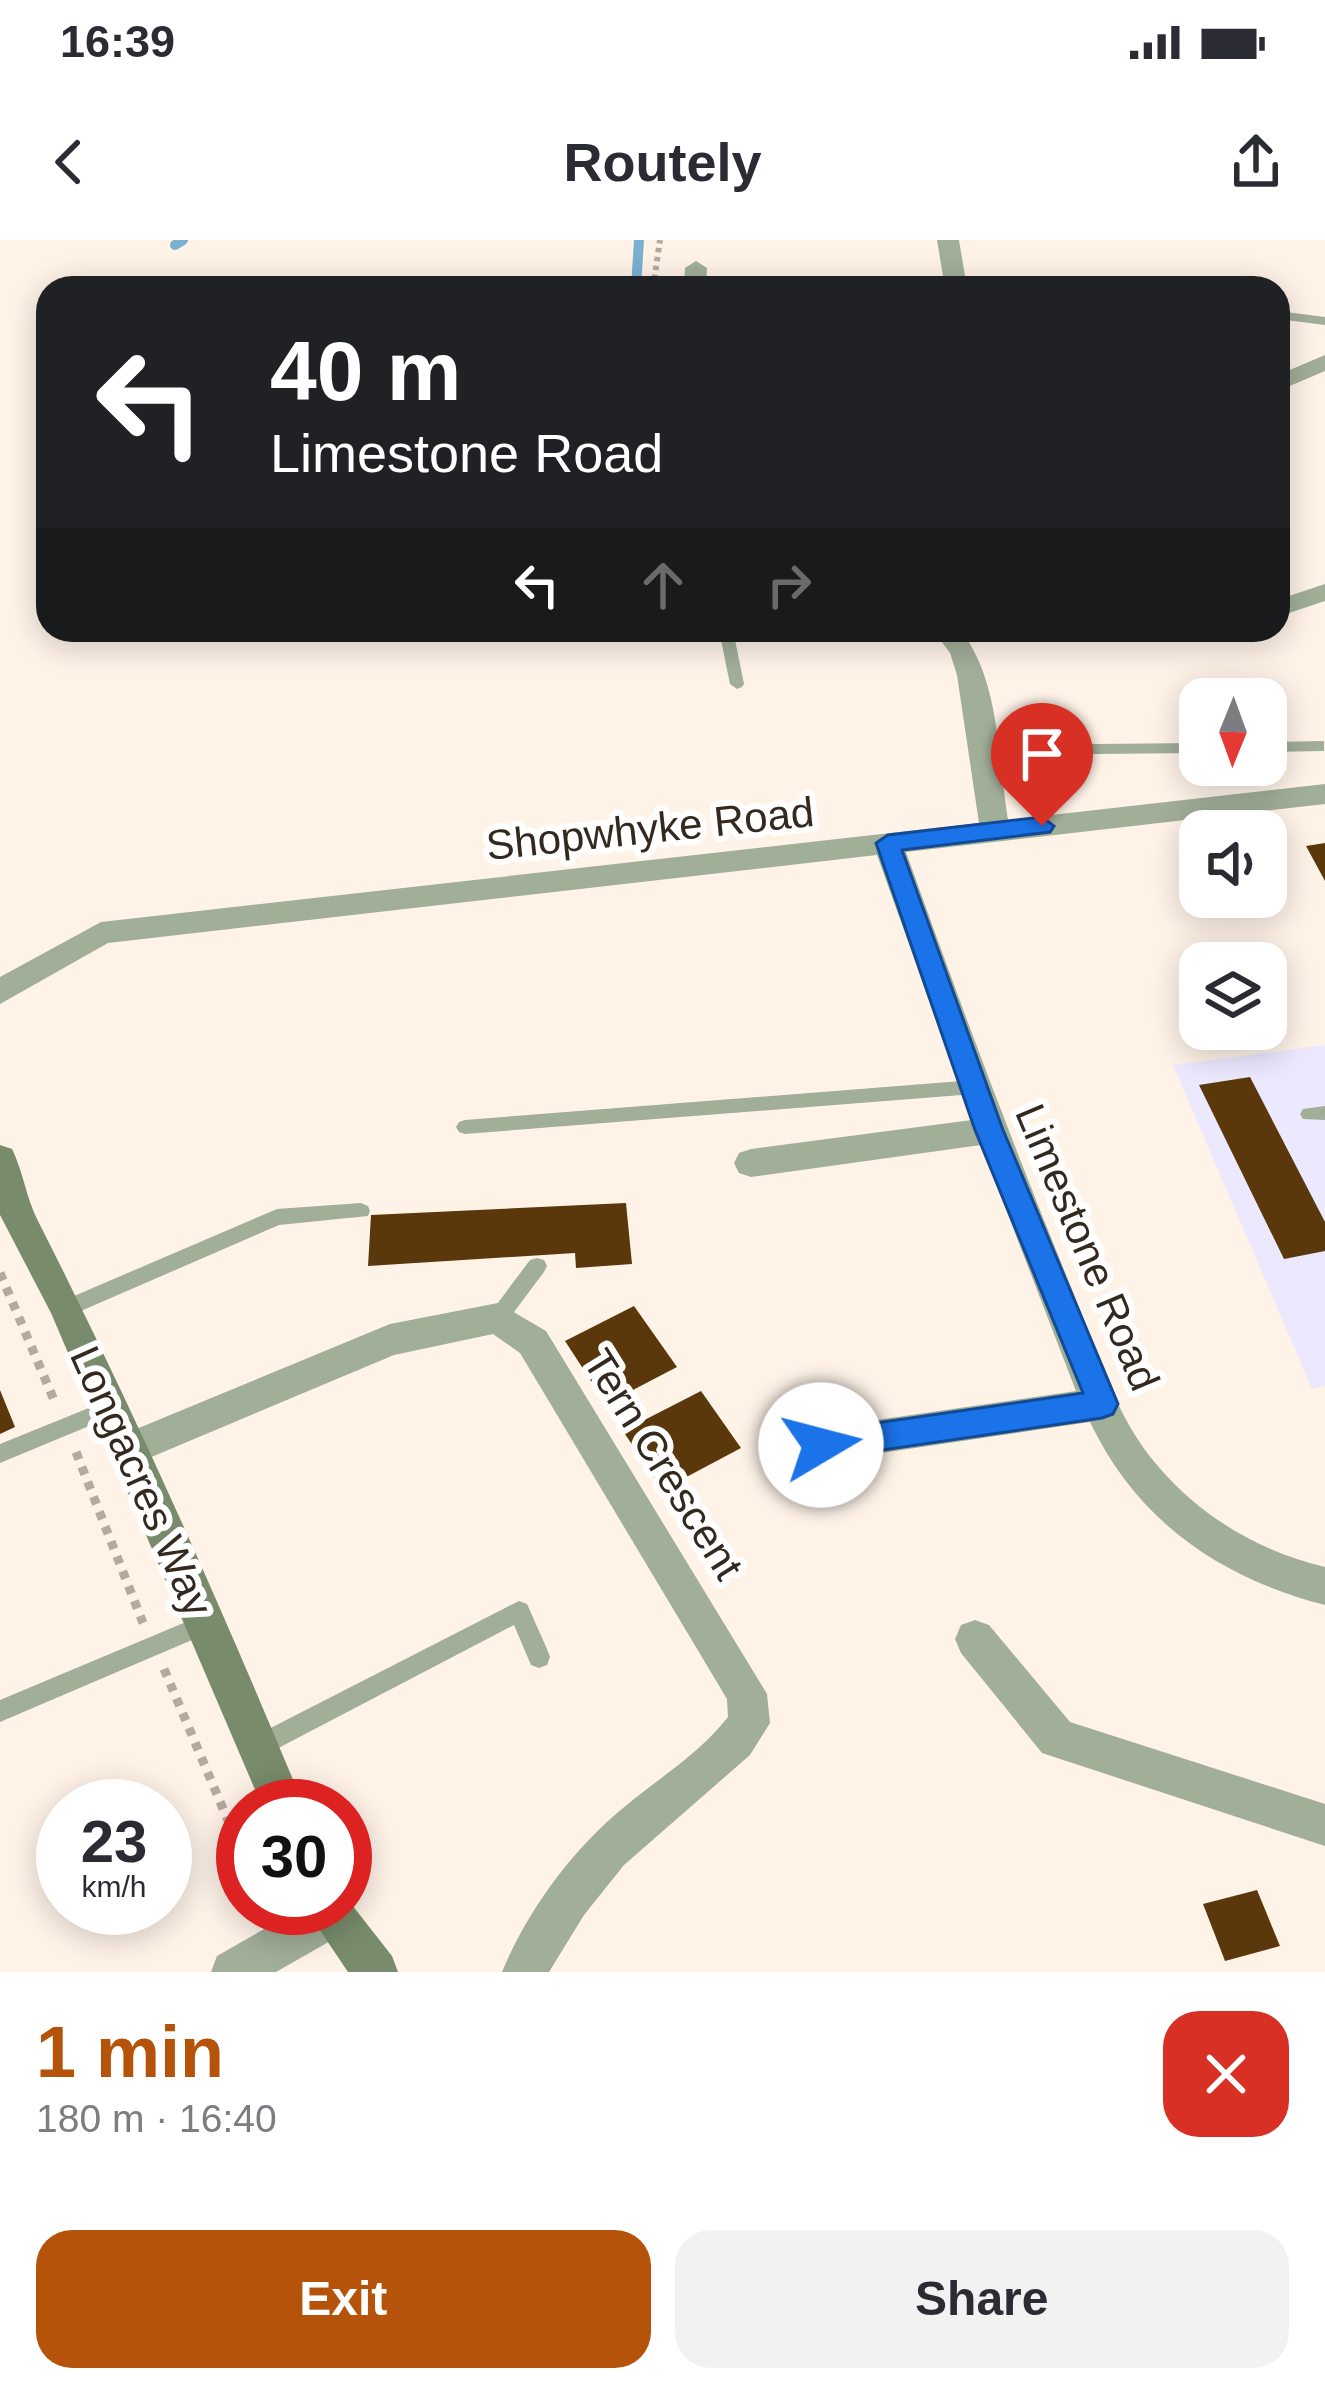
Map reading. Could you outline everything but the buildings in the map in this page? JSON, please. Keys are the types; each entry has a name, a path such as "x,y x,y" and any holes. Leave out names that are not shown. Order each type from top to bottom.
{"main road":[{"name":"Longacres Way","path":"0,1159 8,1219 67,1308 271,1779"},
{"path":"346,1935 376,1972"}],"street":[{"path":"947,240 954,276"},
{"path":"1290,378 1325,362"},
{"path":"1290,605 1325,592"},
{"path":"955,642 971,675 994,831"},
{"name":"Shopwhyke Road","path":"0,992 101,933 1325,794"},
{"name":"Limestone Road","path":"888,843 989,1130 1102,1404 1140,1474 1189,1522 1236,1553 1292,1579 1325,1586"},
{"path":"751,1163 989,1130"},
{"path":"130,1449 390,1340 497,1318"},
{"name":"Tern Crescent","path":"497,1318 533,1342 633,1500 747,1694 749,1723 730,1750 681,1794 623,1835 564,1906 524,1972"},
{"path":"821,1445 1102,1404"},
{"path":"975,1639 1057,1738 1325,1826"},
{"path":"233,1972 292,1935"}],"lane":[{"path":"1290,317 1325,321"},
{"path":"728,642 737,684"},
{"path":"1287,747 1324,746"},
{"path":"982,750 1179,748"},
{"path":"465,1127 974,1087"},
{"path":"67,1308 277,1216 361,1211"},
{"path":"497,1318 537,1266"},
{"path":"0,1454 111,1408"},
{"path":"257,1747 519,1611 539,1657"},
{"path":"0,1712 205,1624"}],"path":[{"path":"655,276 660,240"},
{"path":"0,1273 216,1792"}],"shaded area":[{"path":"1325,1045 1325,1386 1312,1389 1173,1065"}],"waterway":[{"path":"175,245 183,240"},
{"path":"637,276 639,240"}],"route":[{"path":"821,1445 1102,1404 989,1130 888,843 1042,826"}]}
